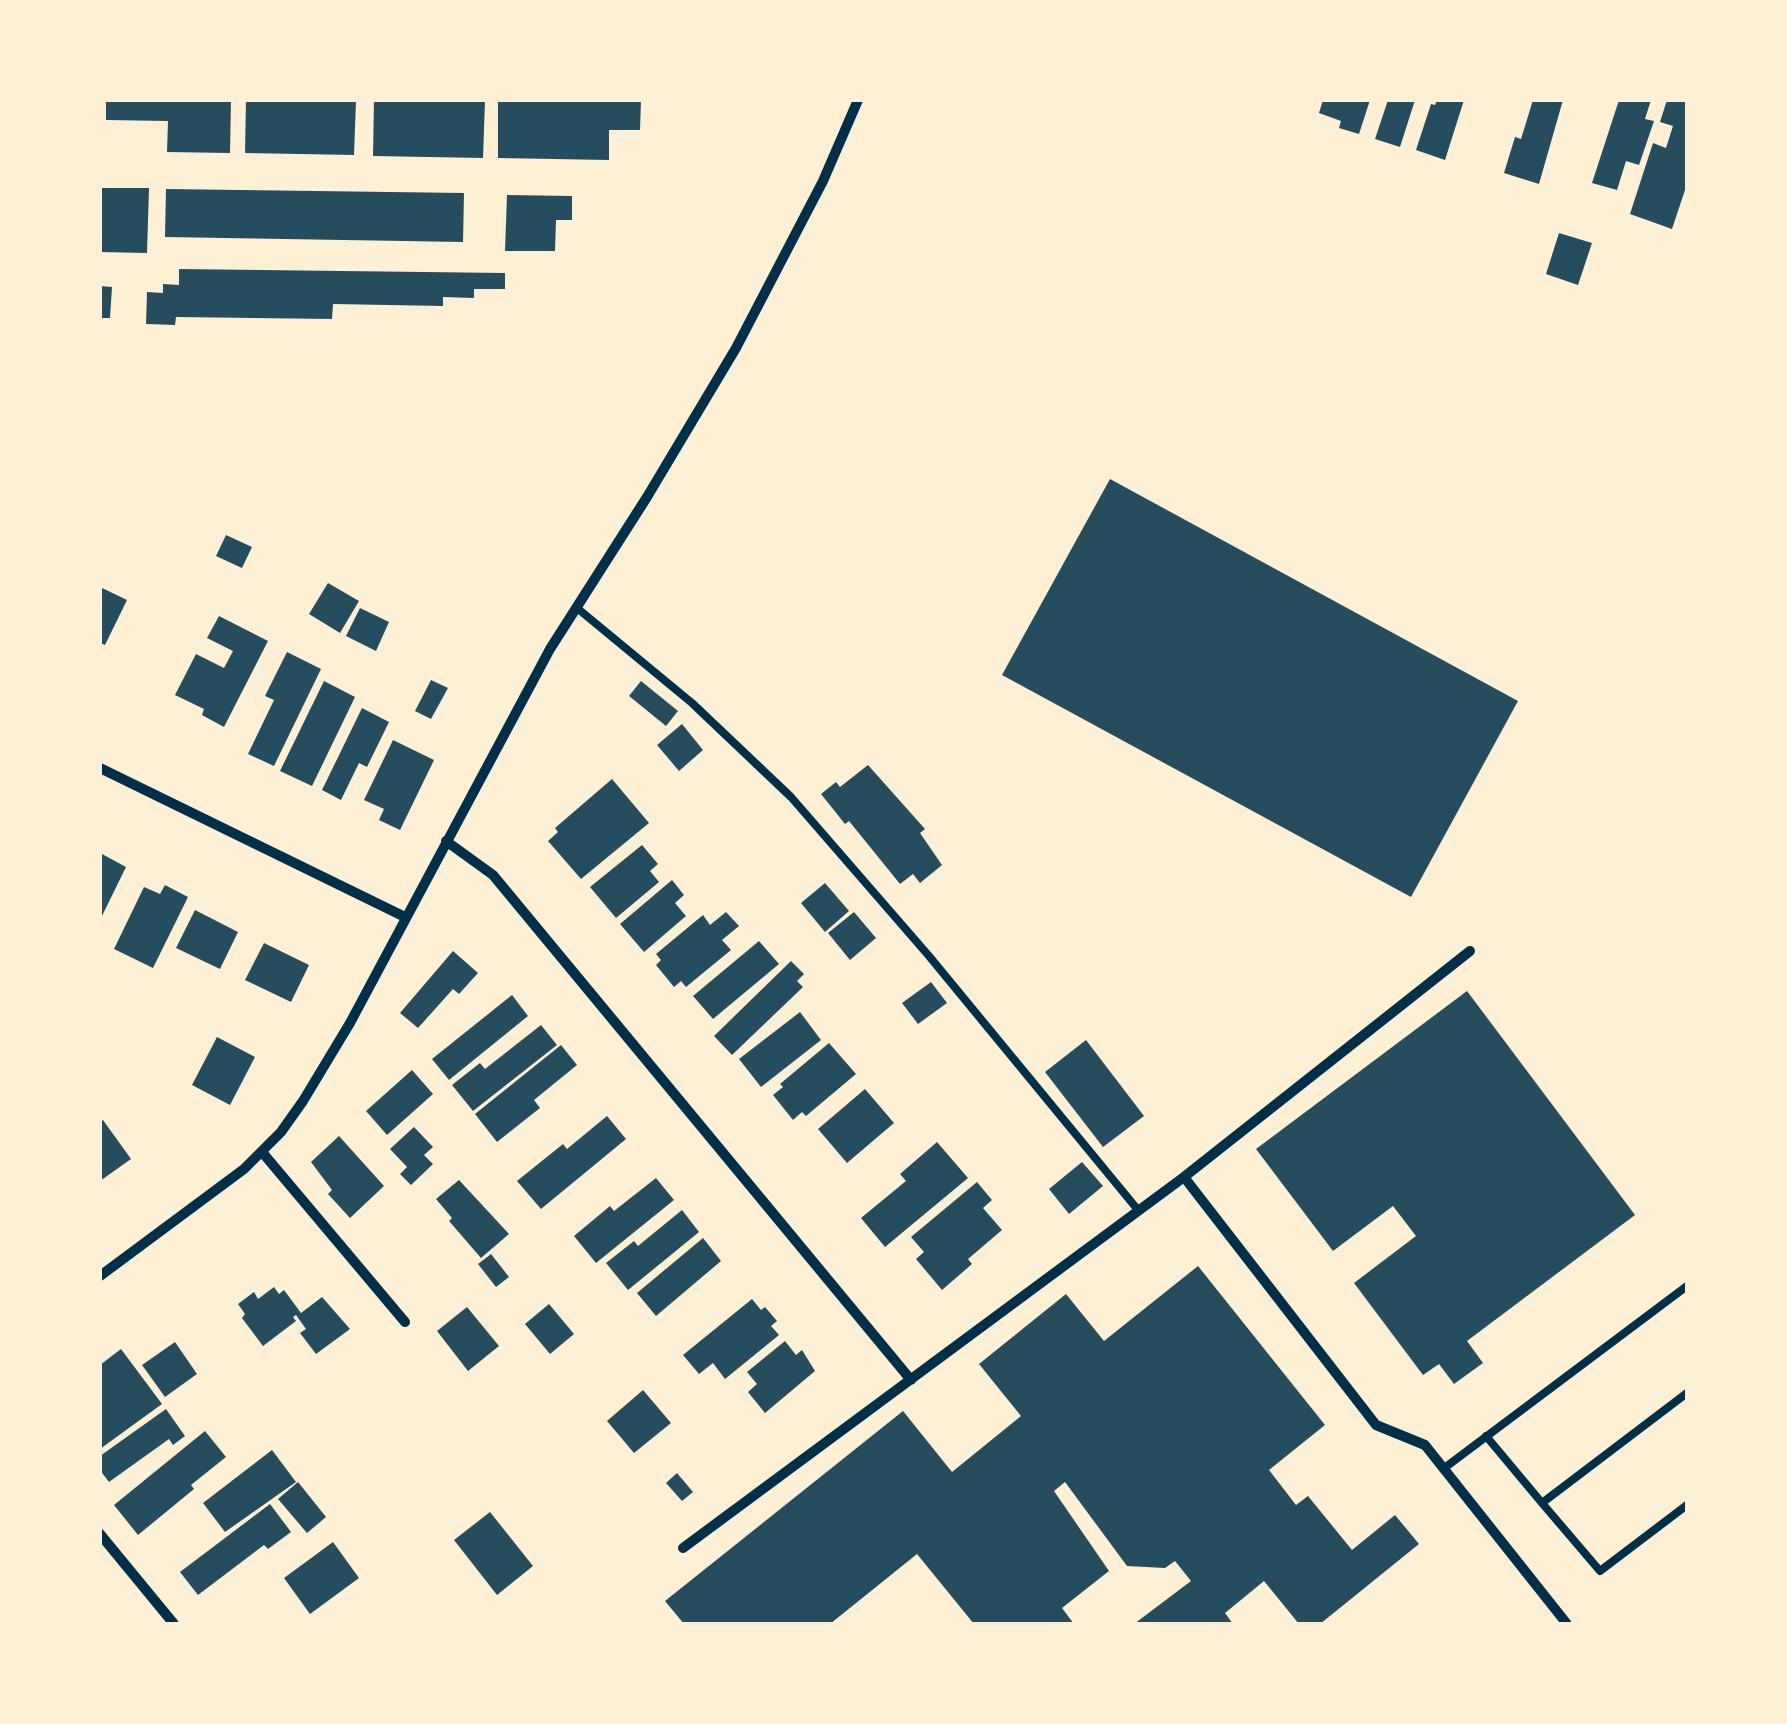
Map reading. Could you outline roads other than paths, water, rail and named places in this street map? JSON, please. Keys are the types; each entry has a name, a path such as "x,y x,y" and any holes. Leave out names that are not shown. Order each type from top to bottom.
{"street":[{"path":"100,1276 262,1152 303,1102 550,649 736,348 822,180 858,100"},
{"path":"100,768 405,918"},
{"path":"446,840 492,876 911,1380"},
{"path":"683,1548 1184,1177 1470,951"},
{"path":"262,1152 405,1322"},
{"path":"1184,1177 1376,1425 1425,1446 1567,1624"},
{"path":"100,1534 174,1624"}],"lane":[{"path":"577,608 692,704 791,797 929,956 1138,1210"},
{"path":"1443,1468 1687,1286"},
{"path":"1542,1503 1687,1393"},
{"path":"1486,1436 1600,1570 1687,1505"}]}
